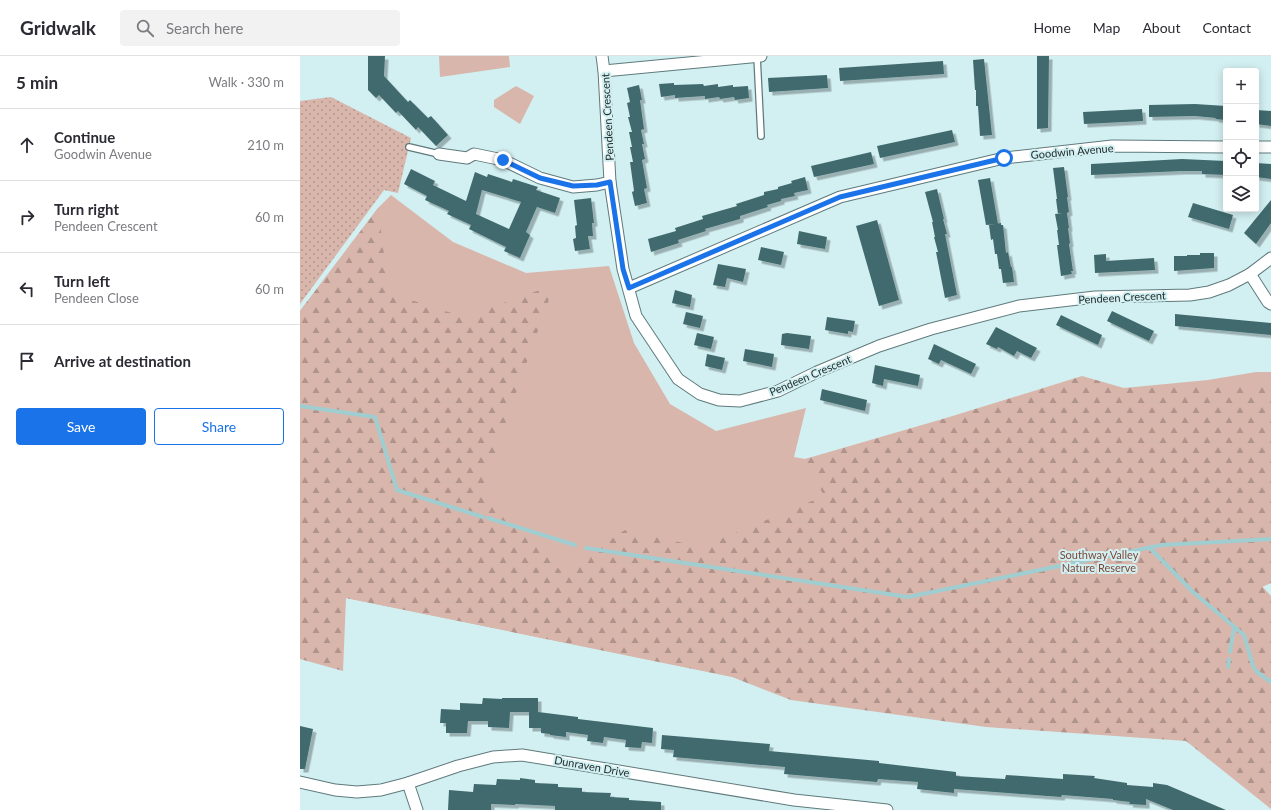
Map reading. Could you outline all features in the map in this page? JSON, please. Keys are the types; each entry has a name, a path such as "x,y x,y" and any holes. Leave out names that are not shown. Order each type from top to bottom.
{"street":[{"name":"Pendeen Crescent","path":"602,56 610,182 623,269 636,316 678,379 700,394 719,400 740,401 778,391 817,372 878,346 937,327 1019,306 1095,297 1190,295 1208,292 1229,286 1250,274 1271,258"},
{"path":"604,71 761,56"},
{"name":"Goodwin Avenue","path":"629,288 840,197 1004,158 1112,146 1223,147"},
{"path":"1259,147 1271,147"},
{"path":"439,154 467,158 474,154 503,160 540,178 573,186 597,185 610,182"},
{"path":"1250,274 1268,302 1271,304"},
{"name":"Dunraven Drive","path":"300,782 334,790 357,792 381,790 408,783 458,766 494,757 522,755 794,800 887,810"},
{"path":"408,783 417,810"}],"lane":[{"path":"757,56 761,136"},
{"path":"408,147 439,154"}],"green space":[{"path":"439,56 509,56 510,67 440,77"},
{"path":"516,86 534,96 520,124 494,107 494,100"},
{"path":"331,97 411,138 398,193 384,190 300,304 300,101"},
{"name":"Southway Valley Nature Reserve","path":"391,195 453,242 526,273 609,266 634,343 670,404 716,431 806,408 794,457 805,459 1124,388 1208,380 1256,372 1271,372 1271,583 1262,587 1271,614 1185,737 789,688 346,598 300,311 378,208"},
{"name":"Southway Valley Nature Reserve","path":"378,208 389,293 464,317 554,285 482,490 562,572 625,530 701,547 824,496 805,459 1082,376 1124,388 1271,386 1271,583 1262,586 1271,596 1271,809 1186,741 986,727 791,700 732,677 346,598 343,671 300,659 300,311"}],"building":[{"path":"368,56 385,56 384,76 408,102 410,100 428,118 431,116 448,135 436,146 418,127 416,130 398,111 396,113 379,95 376,98 368,90"},
{"path":"1037,56 1049,56 1048,128 1037,129"},
{"path":"984,59 992,135 980,136 978,106 976,106 973,60"},
{"path":"943,61 944,74 840,81 839,68"},
{"path":"827,75 828,88 769,92 768,78"},
{"path":"674,83 674,85 703,84 704,86 718,84 718,87 733,85 733,87 748,86 749,98 735,100 734,97 720,99 719,97 705,99 705,96 675,98 675,95 661,97 659,84"},
{"path":"639,85 642,100 640,100 644,129 641,130 645,159 642,160 647,188 644,189 647,203 635,206 632,192 634,191 630,162 633,162 629,132 632,132 628,117 630,117 627,103 630,102 627,88"},
{"path":"1195,104 1223,106 1223,120 1195,116 1149,117 1149,105"},
{"path":"1142,109 1143,121 1084,124 1083,112"},
{"path":"1259,110 1271,111 1271,126 1259,124"},
{"path":"952,130 955,142 880,158 877,146"},
{"path":"871,152 874,164 814,177 811,166"},
{"path":"1182,159 1223,161 1223,175 1202,174 1202,171 1182,171 1091,175 1091,164"},
{"path":"1259,163 1271,164 1271,179 1259,177"},
{"path":"1064,167 1069,212 1067,213 1069,244 1073,271 1071,271 1072,274 1061,276 1057,245 1059,245 1058,230 1055,214 1058,214 1053,168"},
{"path":"411,169 435,181 433,185 466,201 475,172 487,177 488,174 512,182 513,179 538,187 536,190 560,198 555,213 537,207 526,232 530,235 520,258 504,251 506,247 469,229 471,225 447,214 449,211 425,200 427,196 404,184","holes":["482,190 521,202 509,229 476,214"]},
{"path":"805,177 808,190 794,193 795,196 781,199 781,201 767,205 768,207 740,216 740,219 705,229 706,231 678,240 679,243 651,252 648,239 676,231 675,228 703,219 702,216 737,206 736,204 764,195 764,192 778,189 778,187 792,183 791,181"},
{"path":"990,178 998,224 986,225 978,180"},
{"path":"937,189 947,234 945,234 957,295 945,298 936,252 938,252 934,237 933,222 925,192"},
{"path":"591,198 594,223 592,223 593,236 588,236 590,249 575,251 573,239 576,238 575,226 577,225 574,200"},
{"path":"1271,200 1271,223 1256,244 1244,233"},
{"path":"1193,203 1233,215 1229,229 1188,217"},
{"path":"877,220 899,300 879,306 856,226"},
{"path":"1001,223 1001,225 1003,225 1006,253 1008,252 1014,282 1003,283 997,254 995,254 993,239 991,240 989,225"},
{"path":"799,231 827,237 825,249 797,244"},
{"path":"761,247 784,252 781,265 758,260"},
{"path":"1200,253 1214,253 1214,268 1174,271 1174,256 1200,255"},
{"path":"1106,254 1106,261 1154,258 1155,270 1095,273 1094,255"},
{"path":"718,264 746,269 743,282 727,278 725,287 713,285"},
{"path":"675,290 692,295 690,307 672,303"},
{"path":"1112,311 1154,331 1149,341 1107,321"},
{"path":"686,312 703,316 700,328 683,324"},
{"path":"1175,314 1271,323 1271,335 1175,326"},
{"path":"1061,315 1102,335 1098,345 1056,325"},
{"path":"827,317 855,321 853,332 848,331 848,334 825,330"},
{"path":"996,327 1037,348 1031,358 1017,351 1014,356 998,347 997,349 986,344"},
{"path":"697,333 714,337 711,349 694,345"},
{"path":"787,333 811,336 809,349 781,345 782,334"},
{"path":"934,344 976,364 971,374 941,360 939,364 928,359"},
{"path":"745,349 774,354 772,367 743,361"},
{"path":"707,354 725,358 722,370 705,366"},
{"path":"875,365 920,375 918,386 884,379 883,386 872,383"},
{"path":"822,389 867,400 865,411 820,400"},
{"path":"483,698 538,698 538,712 578,717 578,719 653,728 652,743 642,742 641,748 625,747 626,740 604,737 603,743 587,741 588,735 566,732 566,737 541,733 541,728 529,728 529,712 510,712 509,728 488,727 488,721 468,721 467,733 446,733 446,723 440,723 441,709 460,710 460,703 482,704"},
{"path":"300,726 313,729 305,769 300,769"},
{"path":"662,735 770,744 769,751 879,761 879,763 956,772 956,776 1005,779 1006,775 1063,779 1063,774 1095,776 1094,778 1127,783 1127,785 1153,787 1153,783 1167,785 1226,810 1173,810 1146,799 1146,805 1129,804 1130,802 1113,799 1062,795 1061,797 954,789 954,793 917,789 918,782 878,779 877,782 784,774 785,767 673,757 674,750 661,749"},
{"path":"520,778 535,780 535,783 558,784 558,787 582,788 582,792 611,793 610,797 661,802 661,810 555,810 555,806 491,804 491,810 448,810 449,790 473,792 474,784 496,785 497,779 520,780"}],"waterway":[{"path":"300,406 375,417 397,490 483,517"},
{"path":"488,518 575,545"},
{"path":"586,548 908,597 1162,545 1271,539"},
{"path":"1149,547 1193,592 1244,635 1253,666 1257,672 1271,682"},
{"path":"1230,652 1234,627"},
{"path":"1228,667 1229,659"}],"route":[{"path":"503,160 540,178 573,186 597,185 610,182 623,269 629,288 840,197 1004,158"}]}
